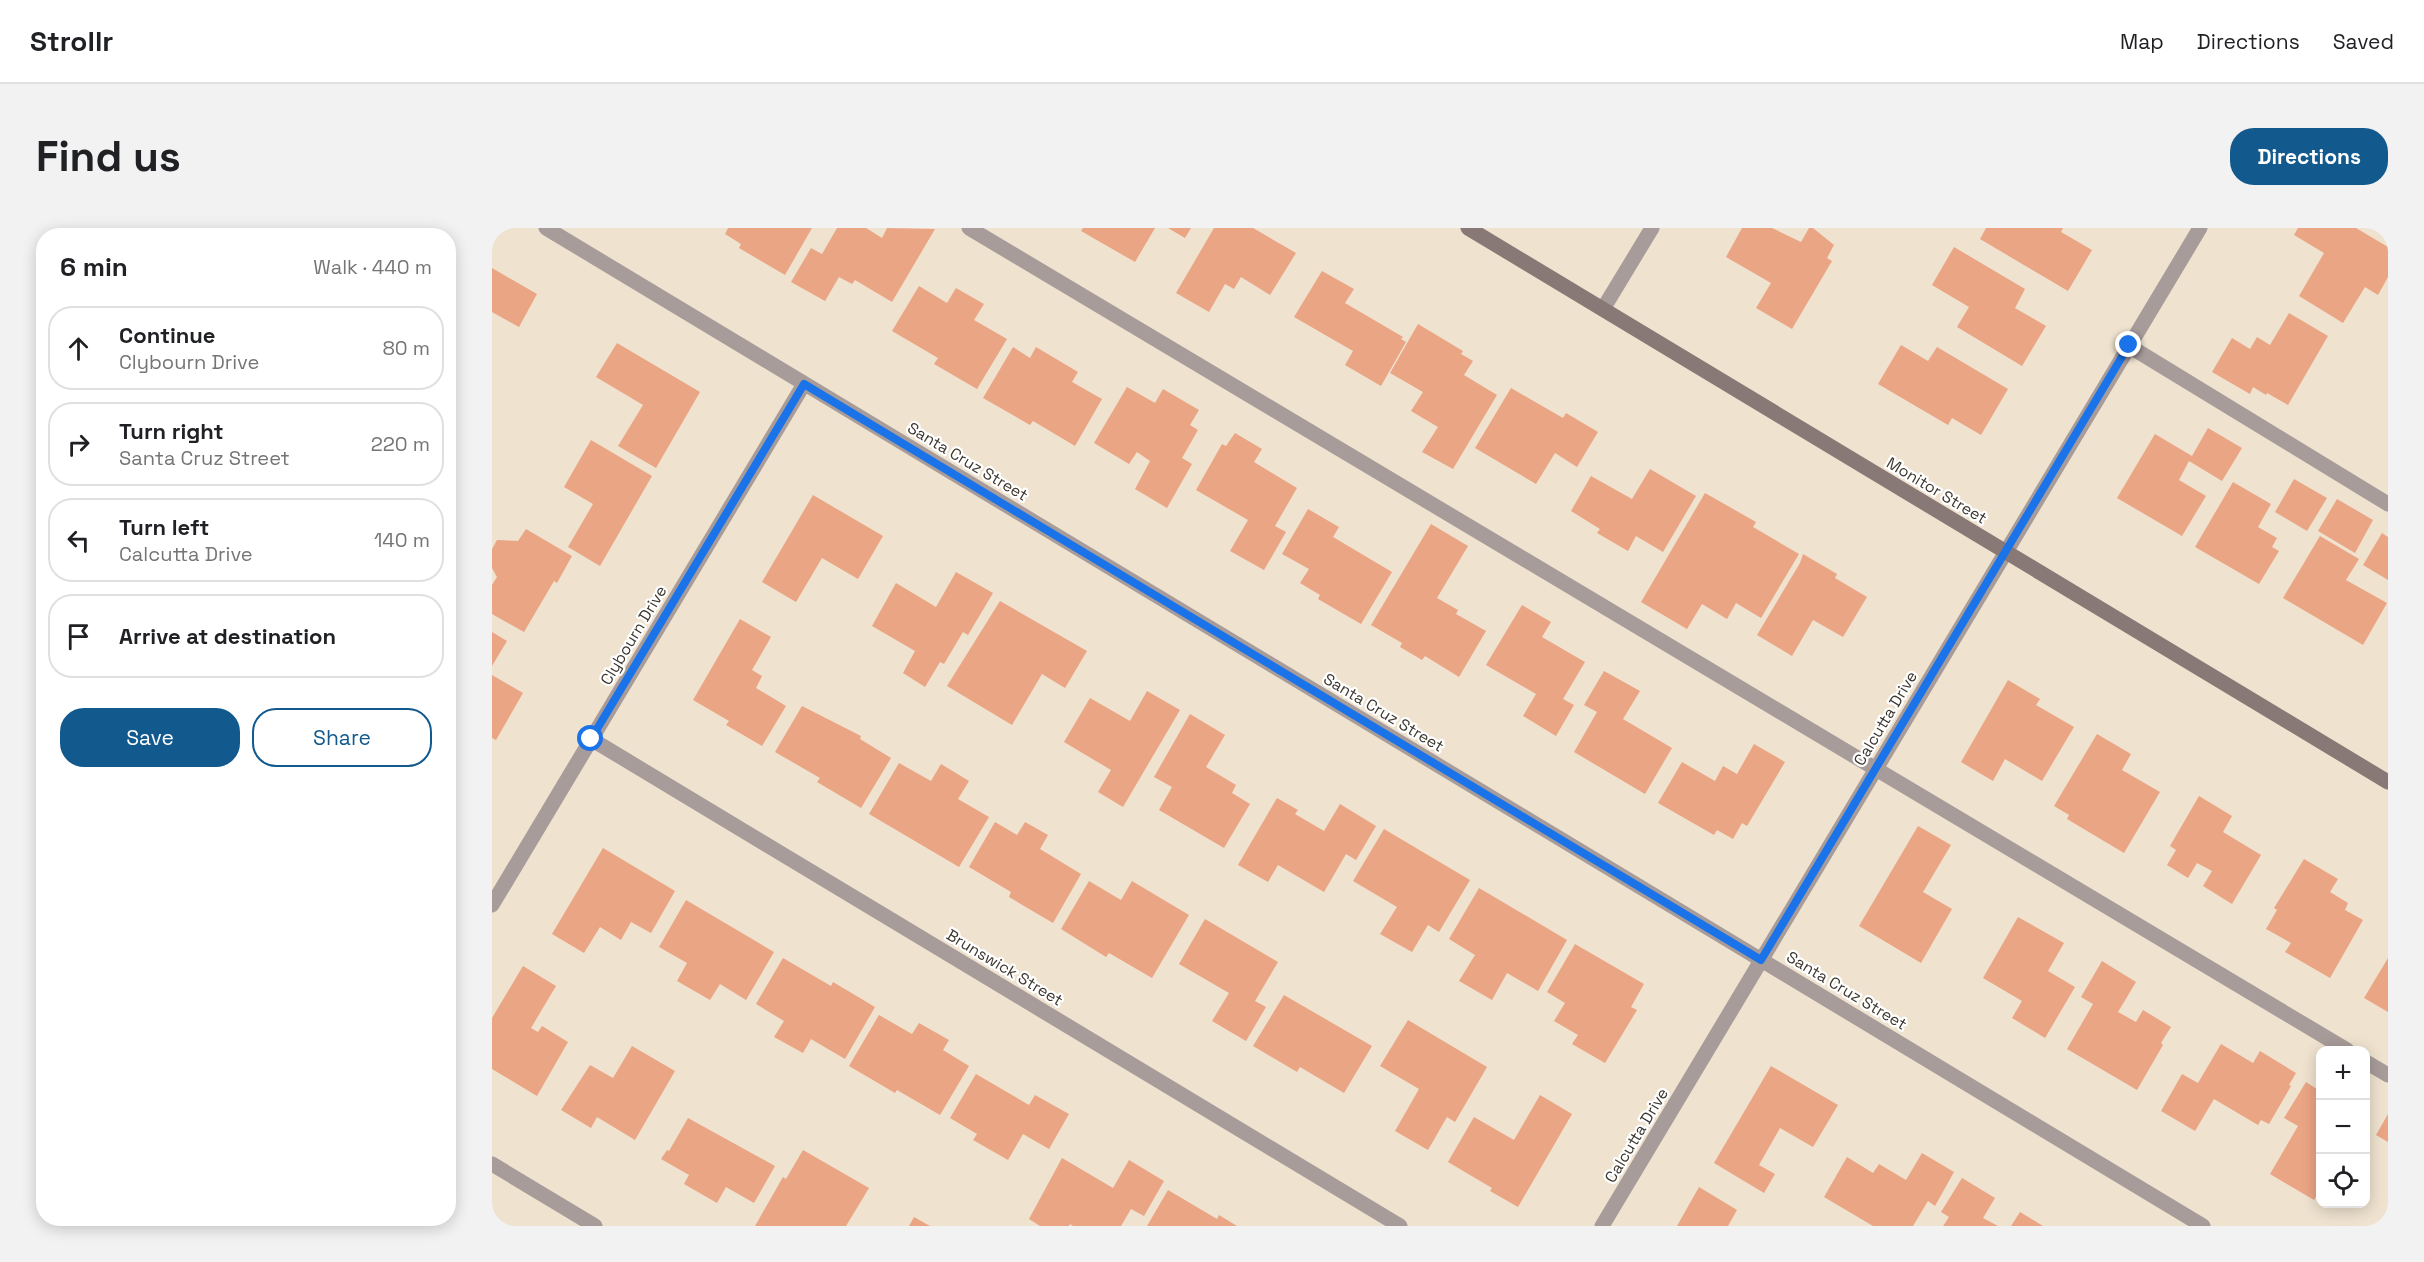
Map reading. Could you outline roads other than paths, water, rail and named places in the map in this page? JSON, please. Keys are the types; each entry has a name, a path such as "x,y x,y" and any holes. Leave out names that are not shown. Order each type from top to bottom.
{"street":[{"name":"Santa Cruz Street","path":"546,228 2204,1226"},
{"path":"969,228 2340,1046"},
{"name":"Monitor Street","path":"1468,228 2388,782"},
{"path":"1603,309 1652,228"},
{"name":"Calcutta Drive","path":"1602,1226 2200,228"},
{"path":"2129,345 2388,504"},
{"name":"Clybourn Drive","path":"492,905 804,384"},
{"name":"Brunswick Street","path":"591,739 1400,1226"},
{"path":"2370,1064 2388,1075"},
{"path":"492,1164 595,1226"}]}
